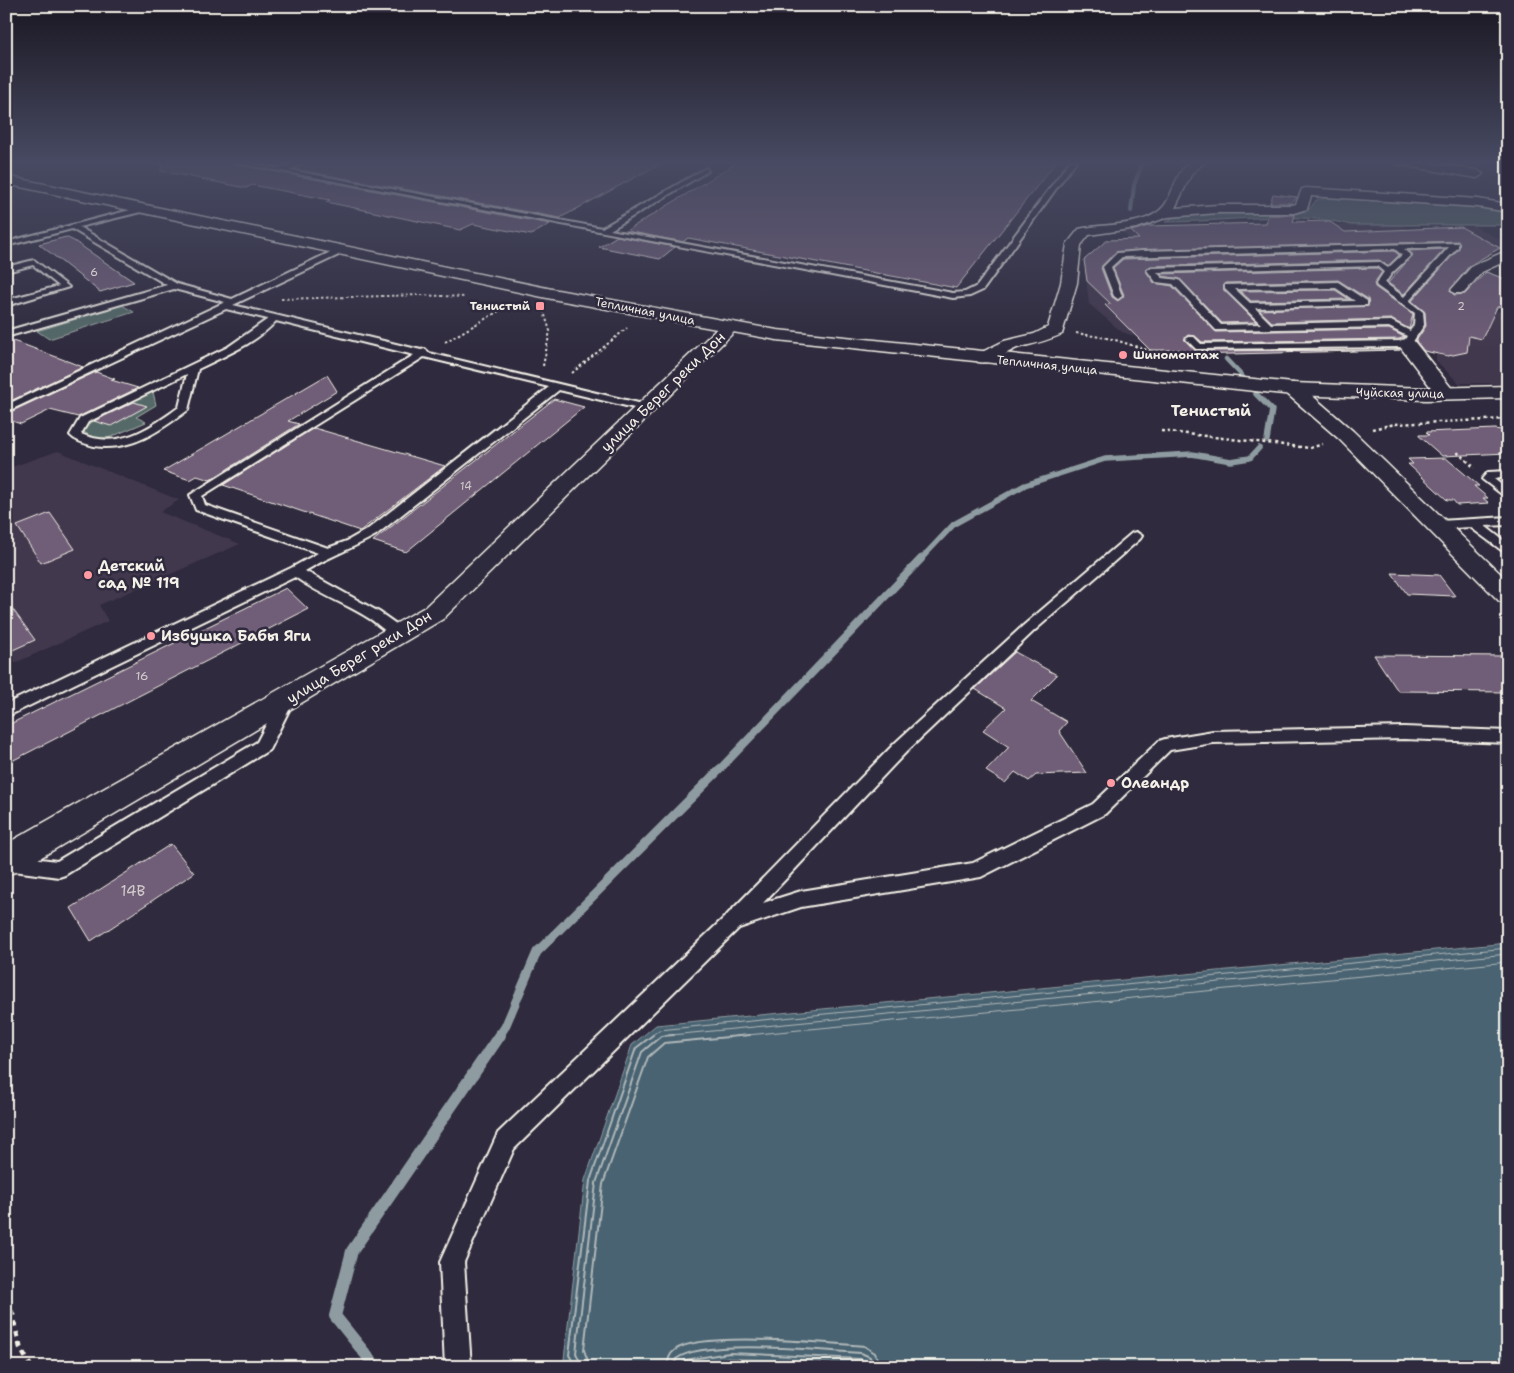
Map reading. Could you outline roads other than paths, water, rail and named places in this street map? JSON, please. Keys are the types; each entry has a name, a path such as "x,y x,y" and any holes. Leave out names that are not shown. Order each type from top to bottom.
{"street":[{"name":"Тепличная улица","path":"220,225 647,311 777,335 1293,390"},
{"path":"984,358 1010,345 1040,338 1056,330 1069,283 1074,244 1084,232 1127,225"},
{"path":"1459,290 1477,269 1508,254"},
{"name":"улица Берег реки Дон","path":"6,862 285,702 434,613 729,327"},
{"path":"1410,339 1446,394"},
{"path":"1293,390 1346,435 1508,595"},
{"name":"Чуйская улица","path":"1293,390 1446,394 1508,392"}],"lane":[{"path":"6,244 85,225"},
{"path":"573,225 943,295 971,294 980,288 1026,225"},
{"path":"604,231 614,225"},
{"path":"75,228 174,286 229,304 275,317 425,352 556,387 647,408"},
{"path":"1118,296 1108,266 1120,255 1142,252 1455,245 1404,302"},
{"path":"1397,247 1406,255 1388,272 1380,284 1419,312 1419,324 1410,339"},
{"path":"6,409 342,250"},
{"path":"6,270 34,262 65,287 6,303"},
{"path":"1388,272 1379,264 1151,270 1159,280 1176,282 1219,328 1391,324"},
{"path":"1269,327 1228,287 1338,284 1410,339"},
{"path":"6,334 174,286"},
{"path":"1248,306 1371,309"},
{"path":"193,368 184,408 151,432 114,445 89,444 75,436 84,420 193,368 267,326 275,317"},
{"path":"1191,339 1199,347 1410,339"},
{"path":"328,552 200,507 196,495 425,352"},
{"path":"6,711 296,571 328,552 351,544 372,532 556,387"},
{"path":"1508,474 1492,474 1488,479 1508,496"},
{"path":"1439,525 1508,521"},
{"path":"1473,523 1508,551"},
{"path":"458,1367 452,1262 506,1142 733,921 901,747 1029,628 1136,536"},
{"path":"296,571 311,582 374,615 401,634"},
{"path":"6,862 60,868 264,746 285,702"},
{"path":"733,921 801,899 974,872 1099,809 1165,745 1213,737 1384,733 1508,738"}],"water":[{"path":"1508,943 1508,1367 914,1367 728,1358 670,1367 573,1367 564,1359 585,1180 632,1045 656,1025"}],"waterway":[{"path":"1226,359 1243,377"},
{"path":"1256,394 1272,410 1267,440"},
{"path":"920,560 954,524 1025,485 1105,459 1192,454 1231,461 1250,458 1259,448"},
{"path":"719,770 921,559"},
{"path":"499,1036 505,1027 537,952 719,770"},
{"path":"376,1367 335,1316 352,1251 500,1035"}],"place":[{"name":"Тенистый","path":"540,306"},
{"name":"Шиномонтаж","path":"1123,355"},
{"name":"Детский сад № 119","path":"88,575"},
{"name":"Избушка Бабы Яги","path":"151,636"},
{"name":"Олеандр","path":"1111,783"}],"district":[{"name":"Тенистый","path":"1211,410"}]}
